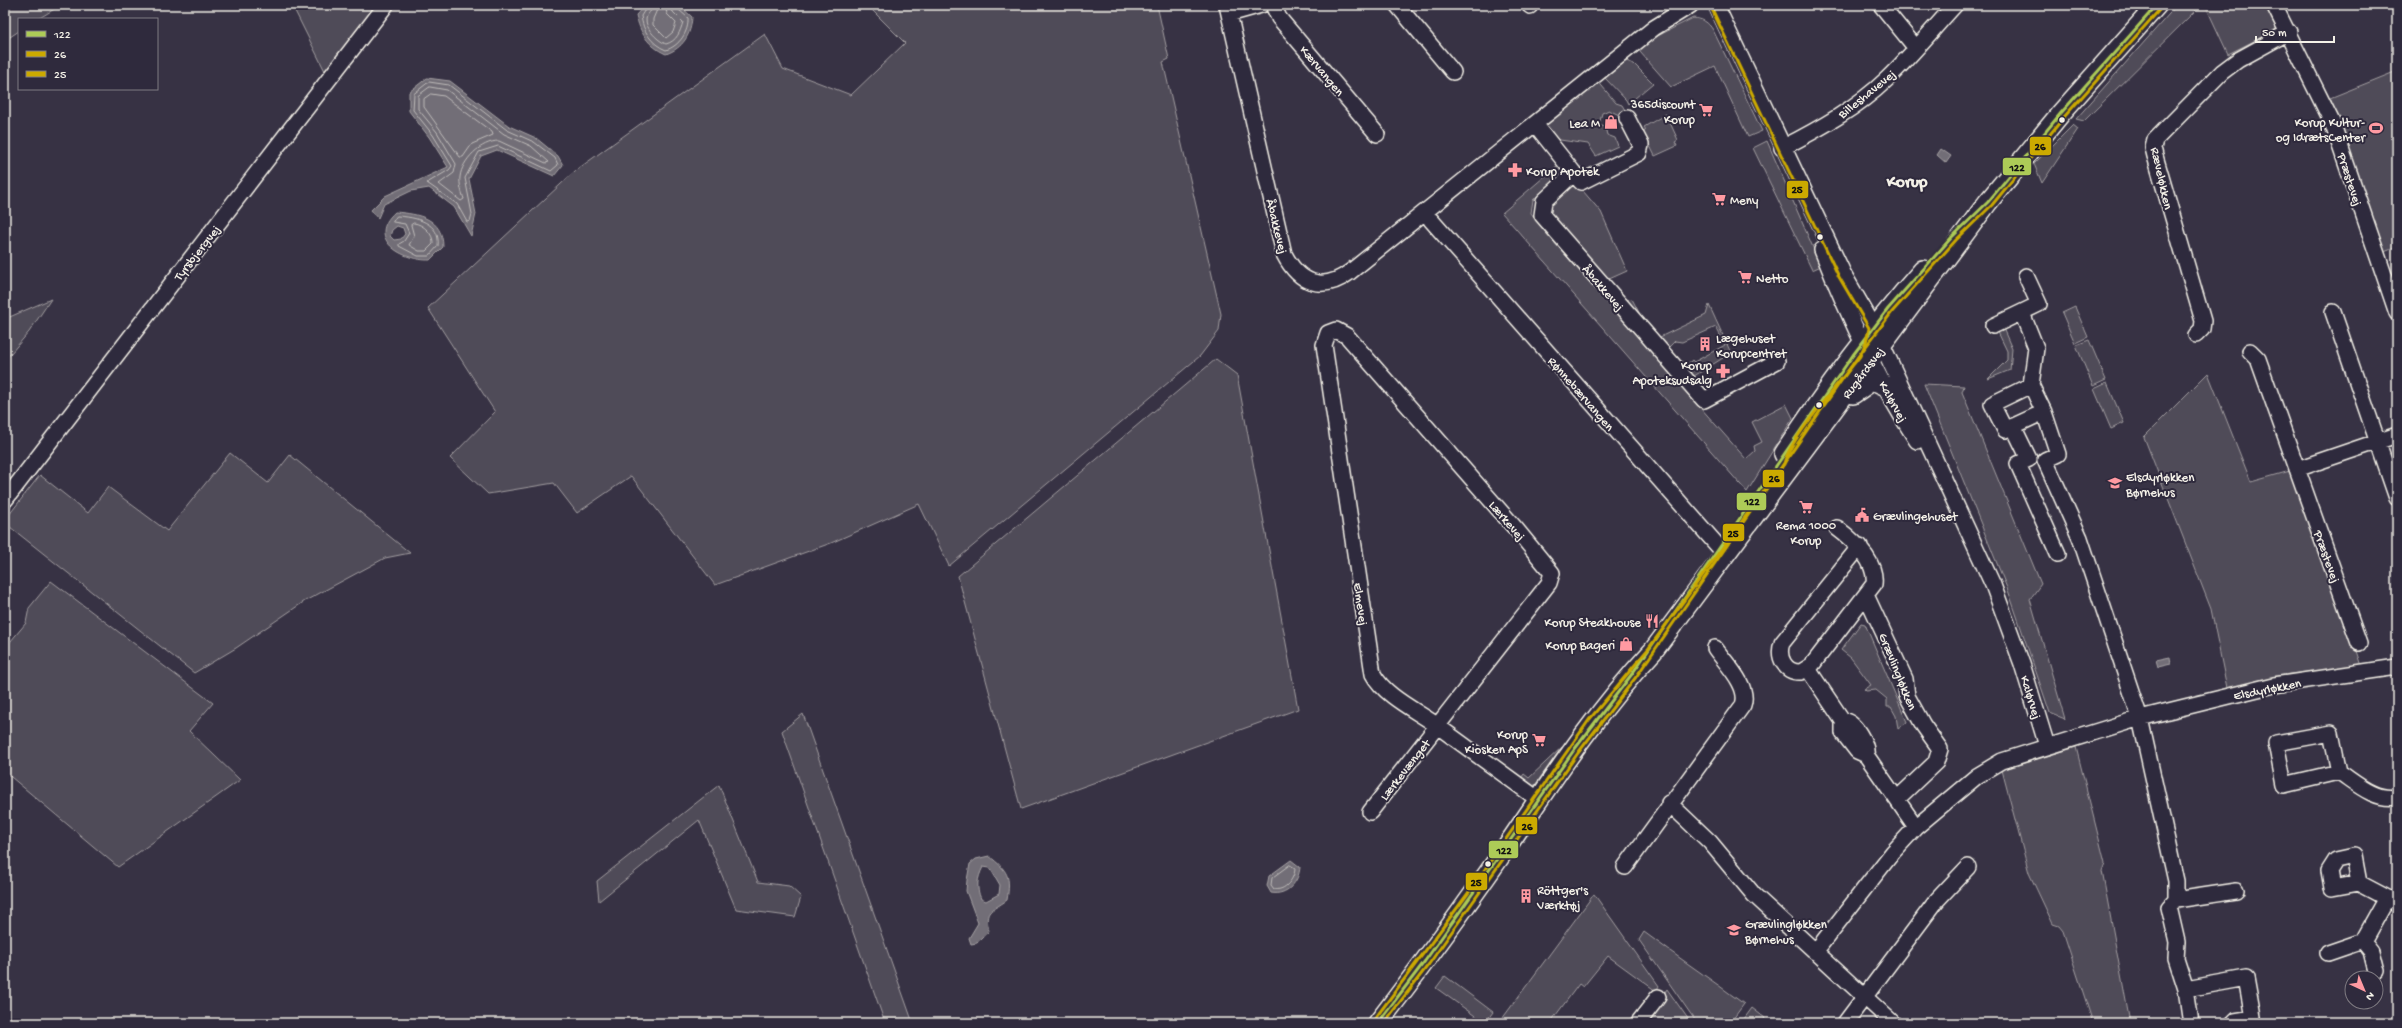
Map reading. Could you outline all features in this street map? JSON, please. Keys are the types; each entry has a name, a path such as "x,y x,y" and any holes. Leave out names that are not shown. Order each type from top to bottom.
{"main road":[{"name":"Rugårdsvej","path":"1378,1023 1425,961 1539,800 1632,674 1653,651 1721,551 1811,413 1873,344 2061,113 2157,5"},
{"name":"Rugårdsvej","path":"1721,551 1820,426 1873,344 1952,237 1988,202"},
{"path":"1789,466 1790,460 1804,437 1873,344"},
{"path":"1820,426 1869,381 1876,380 1884,386"}],"street":[{"name":"Tyrsbjergvej","path":"5,500 386,5"},
{"path":"1228,10 1261,5"},
{"name":"Kærvangen","path":"1273,5 1279,18 1377,134"},
{"path":"1397,5 1452,72"},
{"name":"Åbakkevej","path":"1228,10 1284,254 1290,266 1309,281 1324,284 1338,280 1346,275 1654,28 1691,5"},
{"name":"Kalørvej","path":"1716,5 1782,148 1844,275 1873,344 1951,494 1993,585 2022,664 2047,746"},
{"path":"1882,5 1916,48"},
{"name":"Billeshavevej","path":"1782,148 1820,128 1856,104 1886,80 1955,5"},
{"name":"Præstevej","path":"2274,5 2289,32 2332,122 2397,314"},
{"name":"Ræveløkken","path":"2196,335 2202,329 2203,321 2178,239 2153,144 2159,134 2222,72 2238,60 2289,32"},
{"path":"1535,124 1581,182 1639,153 1641,145 1627,118"},
{"name":"Åbakkevej","path":"1574,173 1544,201 1542,215 1704,400 1777,361"},
{"name":"Rønnebærvangen","path":"1441,225 1721,551"},
{"path":"1993,326 2039,304 2026,276"},
{"path":"2333,312 2376,443 2397,498"},
{"path":"2022,313 2036,348 2031,385 2044,412 2058,454 2045,460 2073,523 2140,718 2176,881 2176,900"},
{"name":"Elmevej","path":"1332,330 1324,340 1324,345 1371,668 1381,685 1539,800"},
{"name":"Lærkevej","path":"1332,330 1340,330 1344,333 1516,529 1552,573 1549,582 1437,726"},
{"name":"Kalørvej","path":"1873,344 1884,386 1951,494"},
{"name":"Præstevej","path":"2250,351 2258,359 2359,643"},
{"path":"2031,385 1992,404 2005,430 2044,412"},
{"path":"2013,426 2029,459 2018,464 2058,554"},
{"path":"2298,469 2397,435"},
{"path":"2048,533 2073,523"},
{"path":"1837,528 1860,546 1874,576 1874,584 1808,669 1797,672 1786,667 1780,655 1782,643 1860,546"},
{"name":"Grævlingløkken","path":"1866,594 1905,680 1907,696 1923,725 1940,749 1936,762 1897,799"},
{"path":"1624,867 1740,710 1745,700 1742,686 1715,648"},
{"name":"Elsdyrløkken","path":"2047,746 2140,718 2274,685 2397,668"},
{"path":"1808,669 1843,720 1851,723 1865,744 1866,755 1916,827"},
{"name":"Lærkevænget","path":"1370,812 1437,726"},
{"path":"2339,772 2284,785 2276,743 2331,733 2339,772 2375,796 2386,799 2397,797"},
{"path":"1815,952 1893,852 1916,827 1977,776 2002,762 2047,746"},
{"path":"1670,803 1710,842 1754,895 1893,1023"},
{"path":"1845,1023 1937,900 1968,867"},
{"path":"2328,953 2363,941 2392,901 2359,883"},
{"path":"2191,1023 2186,989 2176,958 2178,942 2169,908 2176,900 2236,891"},
{"path":"2363,941 2371,951 2376,970"},
{"path":"2186,989 2246,978 2253,1017 2235,1020 2232,1023"},
{"path":"1638,1023 1658,997"}],"shaded area":[{"path":"5,5 61,5 40,18 18,18 18,32 7,39"},
{"path":"292,5 382,5 327,75"},
{"path":"867,5 1157,5 1169,59 1163,62 1221,314 1219,331 1200,356 949,566 919,504 831,543 715,585 631,476 577,513 554,483 488,494 450,458 495,412 428,308 575,171 765,34 783,69 851,95 905,43"},
{"path":"2177,5 2201,5 2084,121 2076,119"},
{"path":"2212,5 2268,5 2282,27 2228,54 2207,9"},
{"path":"1693,18 1705,21 1713,30 1762,131 1748,137 1715,66 1671,87 1640,52 1640,45"},
{"path":"1624,60 1634,64 1653,83 1628,104 1604,77"},
{"path":"2397,71 2397,247 2384,252 2330,98"},
{"path":"1597,80 1616,103 1622,105 1626,112 1619,115 1609,110 1602,113 1599,125 1605,127 1607,135 1615,138 1618,146 1596,156 1588,144 1553,139 1544,125"},
{"path":"1666,114 1678,140 1675,142 1677,146 1655,156 1643,132 1646,130 1644,127"},
{"path":"2073,125 2078,129 2042,183 2034,164"},
{"path":"1767,141 1821,266 1812,270 1753,148"},
{"path":"1558,165 1562,174 1533,200 1531,213 1545,232 1746,459 1755,451 1754,446 1762,442 1752,422 1786,404 1793,418 1747,492 1502,213"},
{"path":"1577,184 1601,212 1627,271 1607,280 1548,213 1549,203 1570,185"},
{"path":"1620,295 1626,300 1632,299 1645,324 1660,337 1706,315 1709,305 1731,353 1691,378 1677,362 1678,360 1684,367 1692,360 1694,362 1725,345 1716,327 1682,342 1675,341 1668,348 1673,354 1671,356 1619,298"},
{"path":"51,299 29,332 5,360 5,319"},
{"path":"2075,307 2088,337 2075,343 2062,313"},
{"path":"2002,326 2012,349 2010,370 1988,379 2007,360 2007,351 1997,330"},
{"path":"2089,340 2106,380 2093,386 2076,345"},
{"path":"1216,359 1237,375 1298,709 1021,809 958,576"},
{"path":"2208,373 2251,482 2297,469 2362,666 2289,674 2227,688 2211,609 2144,437"},
{"path":"2107,383 2124,423 2111,429 2094,389"},
{"path":"1924,384 1964,386 1962,392 2041,584 2030,599 2065,719 2050,713 2009,593"},
{"path":"230,453 268,483 290,455 410,553 385,558 305,601 236,648 194,673 5,523 5,520 40,475 88,513 108,487 167,531"},
{"path":"51,581 213,703 189,731 240,780 118,867 5,772 5,648 26,623 29,608"},
{"path":"1861,623 1865,624 1907,722 1898,729 1896,716 1891,707 1887,707 1887,699 1876,690 1866,691 1864,689 1871,685 1851,658 1841,650"},
{"path":"803,714 913,1023 885,1023 782,731"},
{"path":"1562,747 1535,785 1533,786 1521,778 1524,774 1529,778"},
{"path":"2076,747 2105,863 2102,871 2130,1023 2093,1023 2063,931 2059,926 2053,924 2029,873 2002,770"},
{"path":"719,785 758,882 789,886 801,897 795,917 736,909 699,820 599,901 597,881"},
{"path":"1594,894 1659,986 1656,991 1608,956 1583,987 1579,984 1550,1023 1508,1023 1502,1019"},
{"path":"1644,932 1744,1004 1730,1023 1697,1023 1639,940"},
{"path":"1445,976 1493,1012 1485,1023 1436,988"},
{"path":"1667,989 1691,1023 1643,1023"},
{"path":"1752,1008 1765,1018 1762,1023 1741,1023"}],"water":[{"path":"645,5 679,5 692,17 688,35 677,48 666,54 654,47 646,38 640,28 636,15"},
{"path":"427,78 450,81 509,126 536,138 558,156 563,165 554,176 497,150 481,156 469,179 476,214 471,236 454,207 429,188 411,191 384,204 378,218 371,210 385,196 448,167 429,137 409,111 409,92"},
{"path":"1941,149 1951,156 1946,163 1937,155"},
{"path":"395,212 413,214 428,219 439,230 442,237 443,247 430,260 409,257 391,246 386,239 384,231 387,222","holes":["397,226 403,228 405,234 401,239 394,240 390,236 392,230"]},
{"path":"2170,657 2171,664 2158,667 2156,660"},
{"path":"989,856 1004,870 1007,875 1009,885 1007,900 993,909 988,915 987,919 989,931 977,943 971,944 969,938 978,923 966,891 970,864 976,859","holes":["983,867 990,868 1000,885 999,894 986,901 981,899 978,891 978,883 979,875"]},
{"path":"1291,860 1300,867 1295,883 1287,890 1271,893 1267,886 1269,876"}],"transit line":[{"name":"122","path":"1378,1023 1425,961 1574,750 1632,674 1853,355 1888,309 1952,237 1988,202 2061,113 2157,5"},
{"name":"25","path":"1374,1020 1469,892 1589,720 1649,648 1784,464 1795,441 1805,426 1860,356 1866,342 1869,328 1839,277 1711,7"},
{"name":"26","path":"1384,1023 1429,964 1578,753 1636,677 1857,358 1892,312 1956,240 1992,205 2065,116 2161,8"}],"place":[{"name":"365discount Korup","path":"1706,110"},
{"name":"Lea M","path":"1611,122"},
{"name":"Korup Kultur- og IdrætsCenter","path":"2376,128"},
{"name":"Korup Apotek","path":"1515,170"},
{"name":"Meny","path":"1719,199"},
{"name":"Netto","path":"1745,277"},
{"name":"Lægehuset Korupcentret","path":"1705,344"},
{"name":"Korup Apoteksudsalg","path":"1723,371"},
{"name":"Elsdyrløkken Børnehus","path":"2115,483"},
{"name":"Rema 1000 Korup","path":"1806,507"},
{"name":"Grævlingehuset","path":"1862,515"},
{"name":"Korup Steakhouse","path":"1652,621"},
{"name":"Korup Bageri","path":"1626,644"},
{"name":"Korup Kiosken ApS","path":"1539,740"},
{"name":"Röttger's Værktøj","path":"1526,896"},
{"name":"Grævlingløkken Børnehus","path":"1734,930"}],"district":[{"name":"Korup","path":"1907,180"}]}
